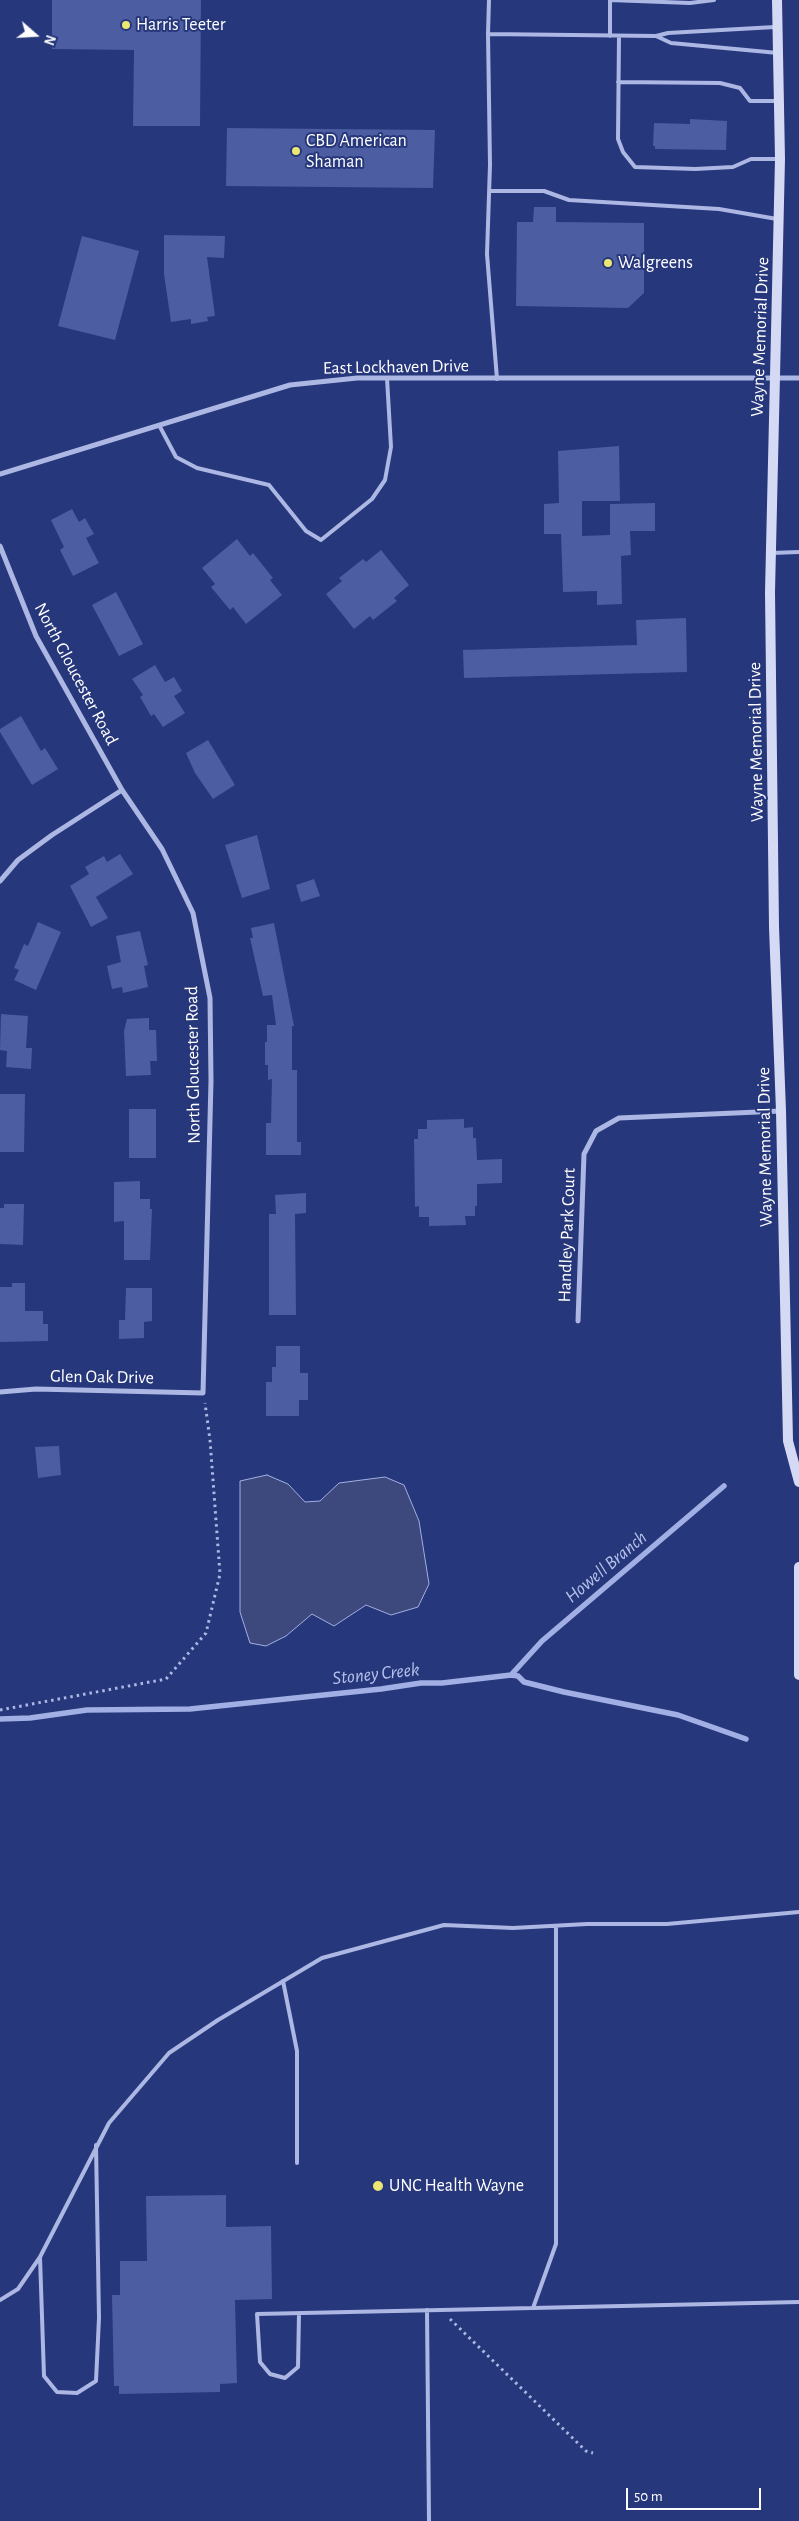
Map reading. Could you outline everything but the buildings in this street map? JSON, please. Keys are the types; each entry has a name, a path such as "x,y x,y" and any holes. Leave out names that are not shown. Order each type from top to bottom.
{"main road":[{"name":"Wayne Memorial Drive","path":"778,0 780,159 770,553 774,927 781,1111 788,1441 799,1482"},
{"path":"799,1567 799,1675"}],"street":[{"name":"East Lockhaven Drive","path":"0,474 290,385 358,378 799,378"},
{"name":"North Gloucester Road","path":"0,546 36,636 122,790 162,848 193,913 210,998 211,1081 203,1393"},
{"path":"0,881 18,860 52,835 122,790"},
{"name":"Handley Park Court","path":"578,1321 584,1154 596,1132 619,1118 781,1111"},
{"name":"Glen Oak Drive","path":"0,1392 36,1389 203,1393"}],"lane":[{"path":"489,0 489,191 487,254 497,379"},
{"path":"610,36 610,0 690,3 714,0"},
{"path":"488,34 656,36 668,33 778,27"},
{"path":"619,36 618,139 623,152 635,166 695,169 733,167 752,159 780,159"},
{"path":"656,36 671,43 779,53"},
{"path":"618,82 720,83 740,88 750,101 780,101"},
{"path":"489,191 544,191 569,200 719,209 779,219"},
{"path":"159,425 176,457 196,468 269,485 306,531 321,540 372,499 385,480 391,447 386,378"},
{"path":"770,553 799,552"},
{"path":"0,2300 18,2289 40,2257 96,2144 109,2123 169,2053 218,2020 322,1958 444,1925 514,1928 587,1924 667,1924 799,1912"},
{"path":"534,2308 556,2244 556,1927"},
{"path":"283,1981 297,2051 297,2163"},
{"path":"40,2257 44,2376 57,2392 77,2393 96,2381 99,2318 96,2144"},
{"path":"299,2314 298,2367 285,2378 270,2374 260,2362 257,2314 799,2302"},
{"path":"427,2310 429,2521"}],"path":[{"path":"0,1710 166,1679 206,1633 220,1574 210,1440 203,1393"},
{"path":"444,2310 452,2323 586,2451 593,2453"}],"water":[{"path":"267,1475 288,1484 305,1502 320,1501 339,1483 385,1477 404,1485 419,1521 429,1584 418,1607 391,1615 366,1605 334,1626 312,1614 286,1636 266,1646 250,1643 240,1612 240,1481"}],"waterway":[{"name":"Howell Branch","path":"511,1675 542,1641 724,1486"},
{"name":"Stoney Creek","path":"0,1719 30,1718 87,1710 190,1709 421,1683 442,1683 511,1675 518,1676 524,1682 564,1692 678,1715 746,1739"}],"place":[{"name":"Harris Teeter","path":"126,25"},
{"name":"CBD American Shaman","path":"296,151"},
{"name":"Walgreens","path":"608,263"},
{"name":"UNC Health Wayne","path":"378,2186"}]}
